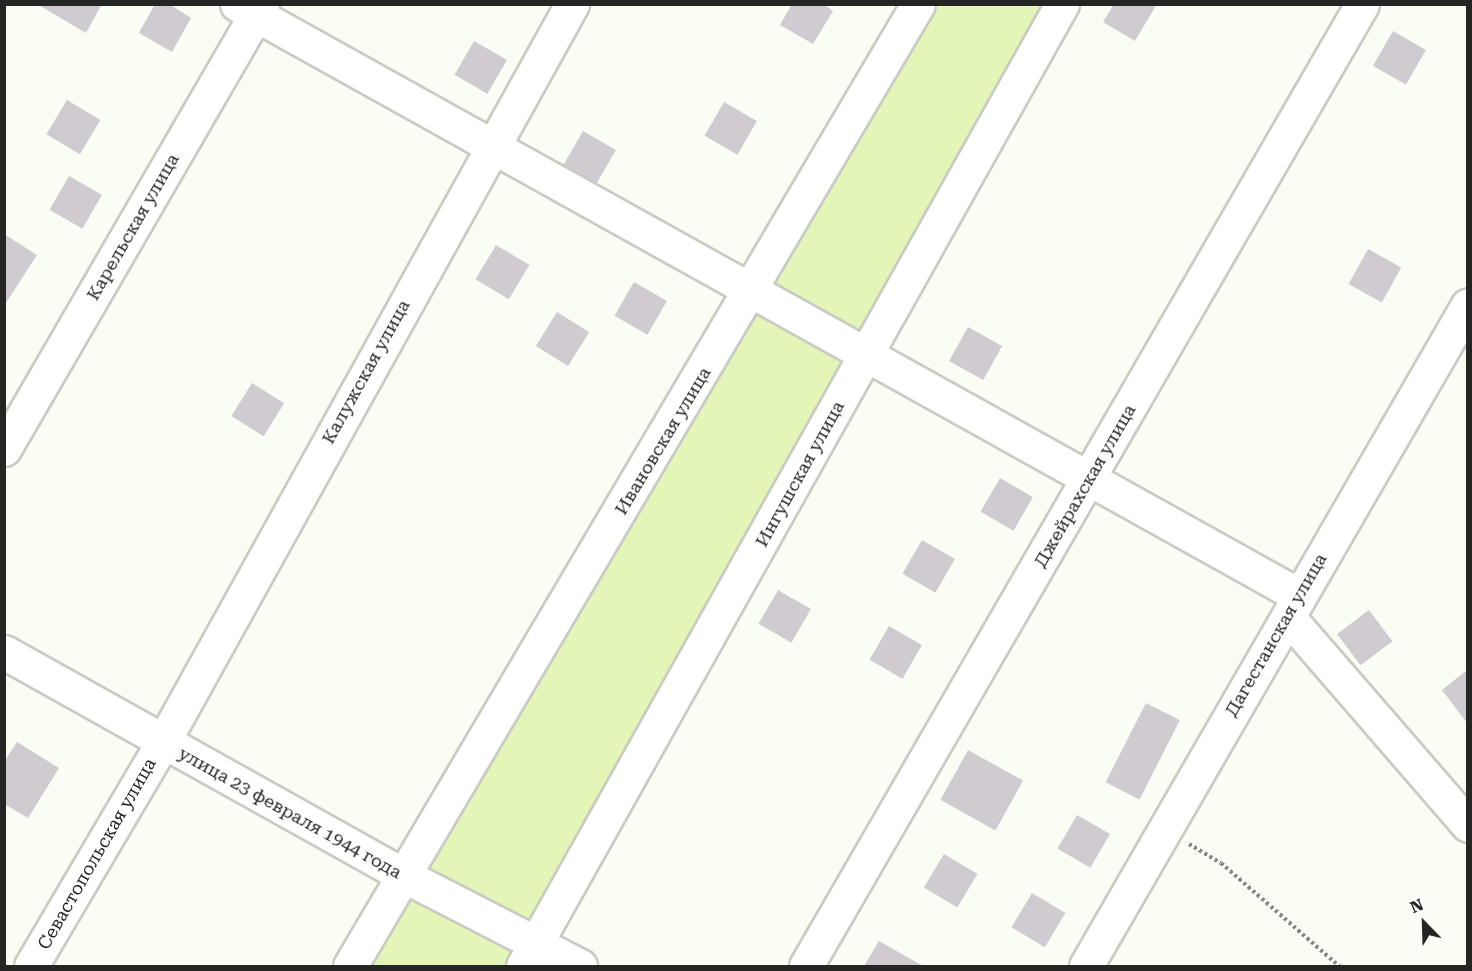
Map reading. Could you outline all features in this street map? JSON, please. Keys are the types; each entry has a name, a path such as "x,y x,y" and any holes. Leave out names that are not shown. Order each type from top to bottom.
{"street":[{"name":"Калужская улица","path":"163,742 490,146 572,4"},
{"name":"Ивановская улица","path":"350,966 752,291 918,4"},
{"name":"Ингушская улица","path":"530,955 1062,4"},
{"name":"Джейрахская улица","path":"806,966 1362,4"},
{"path":"252,8 490,146 1089,479 1293,606 1467,825"},
{"name":"Карельская улица","path":"4,450 252,8"},
{"name":"Дагестанская улица","path":"1094,963 1165,830 1467,305"},
{"name":"улица 23 февраля 1944 года","path":"4,652 403,875 530,955 580,966"},
{"name":"Севастопольская улица","path":"31,966 163,742"}],"path":[{"path":"1165,830 1221,863 1339,966"}],"green space":[{"path":"918,5 1062,5 524,966 350,966"}],"building":[{"path":"37,4 102,4 86,33"},
{"path":"155,4 169,4 191,18 172,52 139,33"},
{"path":"792,4 823,4 833,11 813,44 780,25"},
{"path":"1114,4 1157,4 1135,41 1103,22"},
{"path":"1393,31 1426,50 1406,85 1373,66"},
{"path":"474,41 507,60 487,94 454,75"},
{"path":"67,100 100,120 80,154 46,134"},
{"path":"724,102 757,121 737,155 704,136"},
{"path":"583,131 616,150 596,184 564,165"},
{"path":"69,176 102,195 82,229 50,210"},
{"path":"4,234 37,255 4,306"},
{"path":"496,245 529,265 509,299 475,279"},
{"path":"1368,249 1401,267 1382,302 1349,284"},
{"path":"634,282 667,301 647,335 614,316"},
{"path":"557,312 589,332 568,366 536,346"},
{"path":"968,327 1002,346 983,380 949,361"},
{"path":"252,383 284,403 264,436 231,416"},
{"path":"1000,478 1033,497 1013,531 981,512"},
{"path":"922,540 955,559 935,593 902,574"},
{"path":"778,590 811,609 791,643 758,624"},
{"path":"1369,610 1392,641 1361,665 1337,634"},
{"path":"889,626 922,645 902,679 870,660"},
{"path":"1467,670 1467,723 1442,690"},
{"path":"1146,703 1180,720 1139,800 1106,782"},
{"path":"17,742 59,768 28,818 4,804 4,762"},
{"path":"968,750 1023,781 995,830 940,800"},
{"path":"1077,815 1110,834 1090,868 1058,849"},
{"path":"944,854 977,874 957,908 924,887"},
{"path":"1032,893 1065,913 1045,947 1011,927"},
{"path":"879,941 923,966 864,966"}]}
